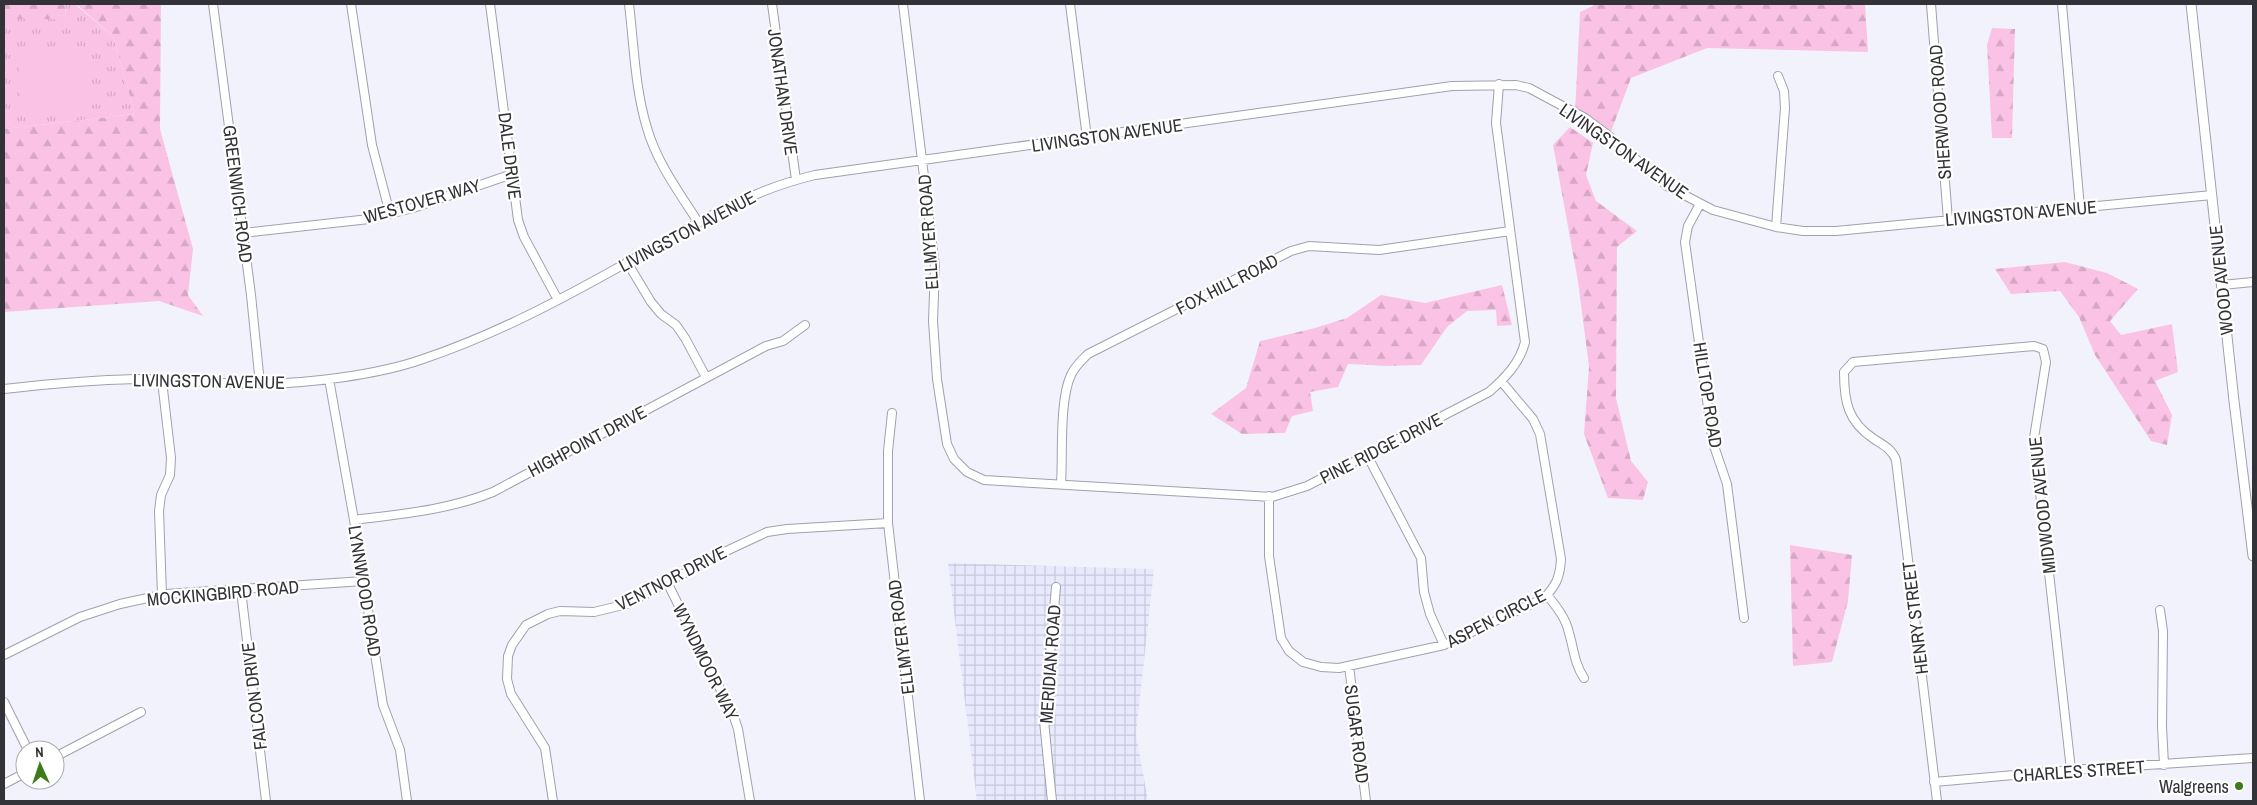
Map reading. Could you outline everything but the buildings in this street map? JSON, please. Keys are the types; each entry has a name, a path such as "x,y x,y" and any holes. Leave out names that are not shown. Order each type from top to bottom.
{"street":[{"name":"GREENWICH ROAD","path":"213,4 243,233 260,384"},
{"path":"352,4 372,145 390,214"},
{"name":"DALE DRIVE","path":"490,4 518,220 524,237 558,300"},
{"path":"629,4 642,108 648,130 663,167 698,222"},
{"name":"JONATHAN DRIVE","path":"772,4 796,180"},
{"name":"ELLMYER ROAD","path":"903,4 934,267 932,321 937,380 947,444 954,459"},
{"path":"1070,4 1087,138"},
{"name":"SHERWOOD ROAD","path":"1931,4 1948,220"},
{"path":"2062,4 2080,208"},
{"name":"WOOD AVENUE","path":"2191,4 2234,401 2253,556"},
{"path":"1776,228 1785,108 1784,91 1778,76"},
{"name":"LIVINGSTON AVENUE","path":"4,389 85,381 260,384 329,379 420,360 501,328 558,300 698,222 751,195 796,180 1452,86 1499,84 1530,88 1585,118 1608,135 1667,186 1713,210 1776,228 1803,231 1836,231 2212,196"},
{"name":"PINE RIDGE DRIVE","path":"954,459 967,472 984,480 1269,496 1288,493 1307,486 1489,392 1501,381 1523,353 1525,342 1496,123 1499,84"},
{"name":"WESTOVER WAY","path":"243,233 334,224 390,214 512,174"},
{"name":"HILLTOP ROAD","path":"1700,204 1688,226 1685,242 1713,443 1727,484 1744,618"},
{"name":"FOX HILL ROAD","path":"1062,484 1064,398 1070,377 1076,365 1088,354 1291,251 1309,246 1379,250 1510,231"},
{"path":"627,262 660,314 676,325 685,338 706,377"},
{"path":"2222,285 2253,282"},
{"name":"HIGHPOINT DRIVE","path":"354,520 432,510 474,500 501,488 766,346 783,341 805,324"},
{"name":"MIDWOOD AVENUE","path":"1880,443 1859,427 1848,408 1844,372 1852,362 2034,346 2043,349 2046,362 2034,438 2071,770"},
{"name":"LYNNWOOD ROAD","path":"329,379 364,581 382,705 400,750 407,801"},
{"path":"162,381 171,458 170,475 161,495 159,511 162,595"},
{"name":"ASPEN CIRCLE","path":"1269,496 1269,556 1281,638 1289,651 1303,662 1321,667 1349,666 1444,645 1547,595 1555,587 1561,573 1562,560 1540,434 1533,419 1501,381"},
{"name":"ELLMYER ROAD","path":"892,413 888,451 888,523 920,801"},
{"name":"HENRY STREET","path":"1880,443 1893,453 1898,470 1937,801"},
{"path":"1367,455 1421,558 1424,592 1430,614 1444,645"},
{"name":"VENTNOR DRIVE","path":"553,801 544,748 511,694 507,679 508,656 512,645 526,625 548,614 560,611 594,612 617,608 722,553 767,532 787,528 888,523"},
{"name":"MOCKINGBIRD ROAD","path":"4,655 80,617 120,604 162,595 364,581"},
{"name":"WYNDMOOR WAY","path":"667,582 734,717 738,729 750,801"},
{"name":"MERIDIAN ROAD","path":"1052,801 1044,721 1056,587"},
{"name":"FALCON DRIVE","path":"242,590 266,801"},
{"path":"1547,595 1563,617 1569,631 1577,667 1584,678"},
{"path":"2160,610 2163,631 2162,726 2164,765"},
{"name":"SUGAR ROAD","path":"1349,666 1366,801"},
{"path":"4,702 23,740"},
{"path":"65,752 141,712"},
{"name":"CHARLES STREET","path":"1934,782 2071,770 2253,758"}],"shaded area":[{"path":"948,563 1154,569 1136,734 1148,801 977,801"}],"green space":[{"path":"4,4 65,4 66,19 4,19"},
{"path":"65,4 78,4 77,6 113,36 135,114 4,129 4,19 66,19"},
{"path":"78,4 161,4 160,129 193,249 188,295 203,316 159,301 4,312 4,129 135,114 113,36"},
{"path":"1597,4 1865,4 1868,52 1707,48 1631,78 1609,137 1575,113 1580,12"},
{"path":"1992,28 2015,29 2012,138 1992,138 1987,45"},
{"path":"83,46 92,108 22,117 17,48"},
{"path":"1570,127 1593,143 1586,175 1596,201 1637,231 1617,247 1616,398 1631,461 1648,482 1643,500 1608,498 1584,434 1589,367 1578,281 1553,145"},
{"path":"2065,262 2107,273 2138,289 2110,321 2121,335 2172,324 2178,372 2155,381 2172,415 2167,445 2151,441 2095,355 2079,317 2060,291 2011,294 1995,269"},
{"path":"1502,285 1512,325 1497,326 1496,310 1467,311 1447,327 1421,365 1348,364 1338,387 1310,392 1313,411 1292,416 1285,433 1242,434 1211,414 1246,388 1260,341 1347,318 1381,295 1425,303"},
{"path":"1790,545 1852,555 1848,601 1832,662 1793,666"}],"place":[{"name":"Walgreens","path":"2239,786"}]}
